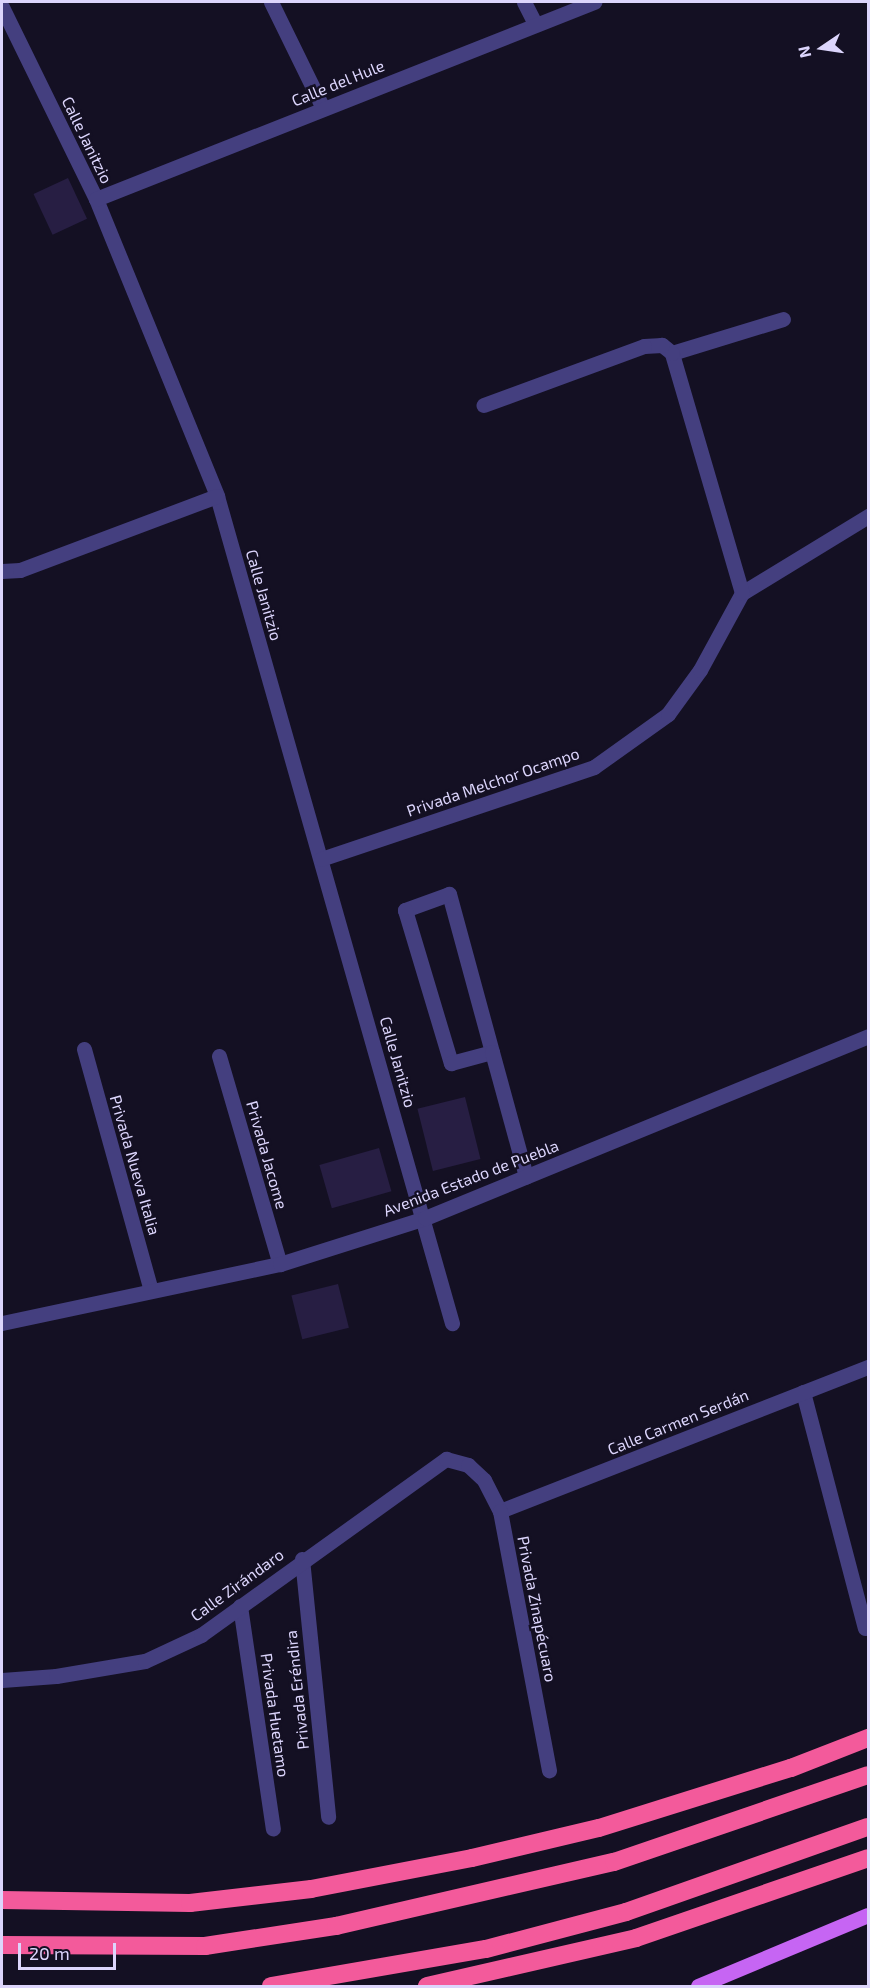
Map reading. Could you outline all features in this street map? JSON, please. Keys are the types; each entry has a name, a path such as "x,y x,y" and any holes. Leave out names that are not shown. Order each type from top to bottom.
{"highway":[{"path":"2,1899 190,1903 311,1889 472,1858 598,1828 791,1768 868,1738"},
{"path":"2,1945 205,1946 336,1926 614,1862 868,1776"},
{"path":"271,1986 486,1949 626,1912 868,1827"},
{"path":"427,1986 636,1938 868,1858"}],"main road":[{"path":"698,1986 868,1915"}],"street":[{"path":"271,2 322,108"},
{"path":"524,2 535,24"},
{"name":"Calle del Hule","path":"96,199 594,2"},
{"name":"Calle Janitzio","path":"2,7 96,199 218,496 425,1218 452,1323"},
{"path":"672,354 783,319"},
{"path":"484,405 644,346 662,345 672,354 742,593 868,516"},
{"path":"2,571 20,570 218,496"},
{"name":"Privada Melchor Ocampo","path":"321,859 594,767 668,714 700,670 742,593"},
{"path":"492,1052 451,1063 405,910 449,894 526,1176"},
{"name":"Avenida Estado de Puebla","path":"2,1323 280,1264 425,1218 868,1036"},
{"name":"Privada Nueva Italia","path":"84,1049 151,1291"},
{"name":"Privada Jacome","path":"219,1056 280,1264"},
{"name":"Calle Carmen Serdán","path":"500,1511 868,1367"},
{"path":"803,1392 865,1628"},
{"name":"Calle Zirándaro","path":"2,1680 56,1677 145,1661 201,1635 302,1559 446,1459 468,1465"},
{"name":"Privada Zinapécuaro","path":"468,1465 484,1480 500,1511 549,1770"},
{"name":"Privada Eréndira","path":"302,1559 328,1817"},
{"name":"Privada Huetamo","path":"240,1606 273,1829"}],"building":[{"path":"68,178 87,219 53,235 34,194"},
{"path":"465,1097 480,1159 433,1171 417,1109"},
{"path":"379,1148 391,1191 332,1208 319,1165"},
{"path":"338,1284 349,1328 302,1339 291,1296"}]}
